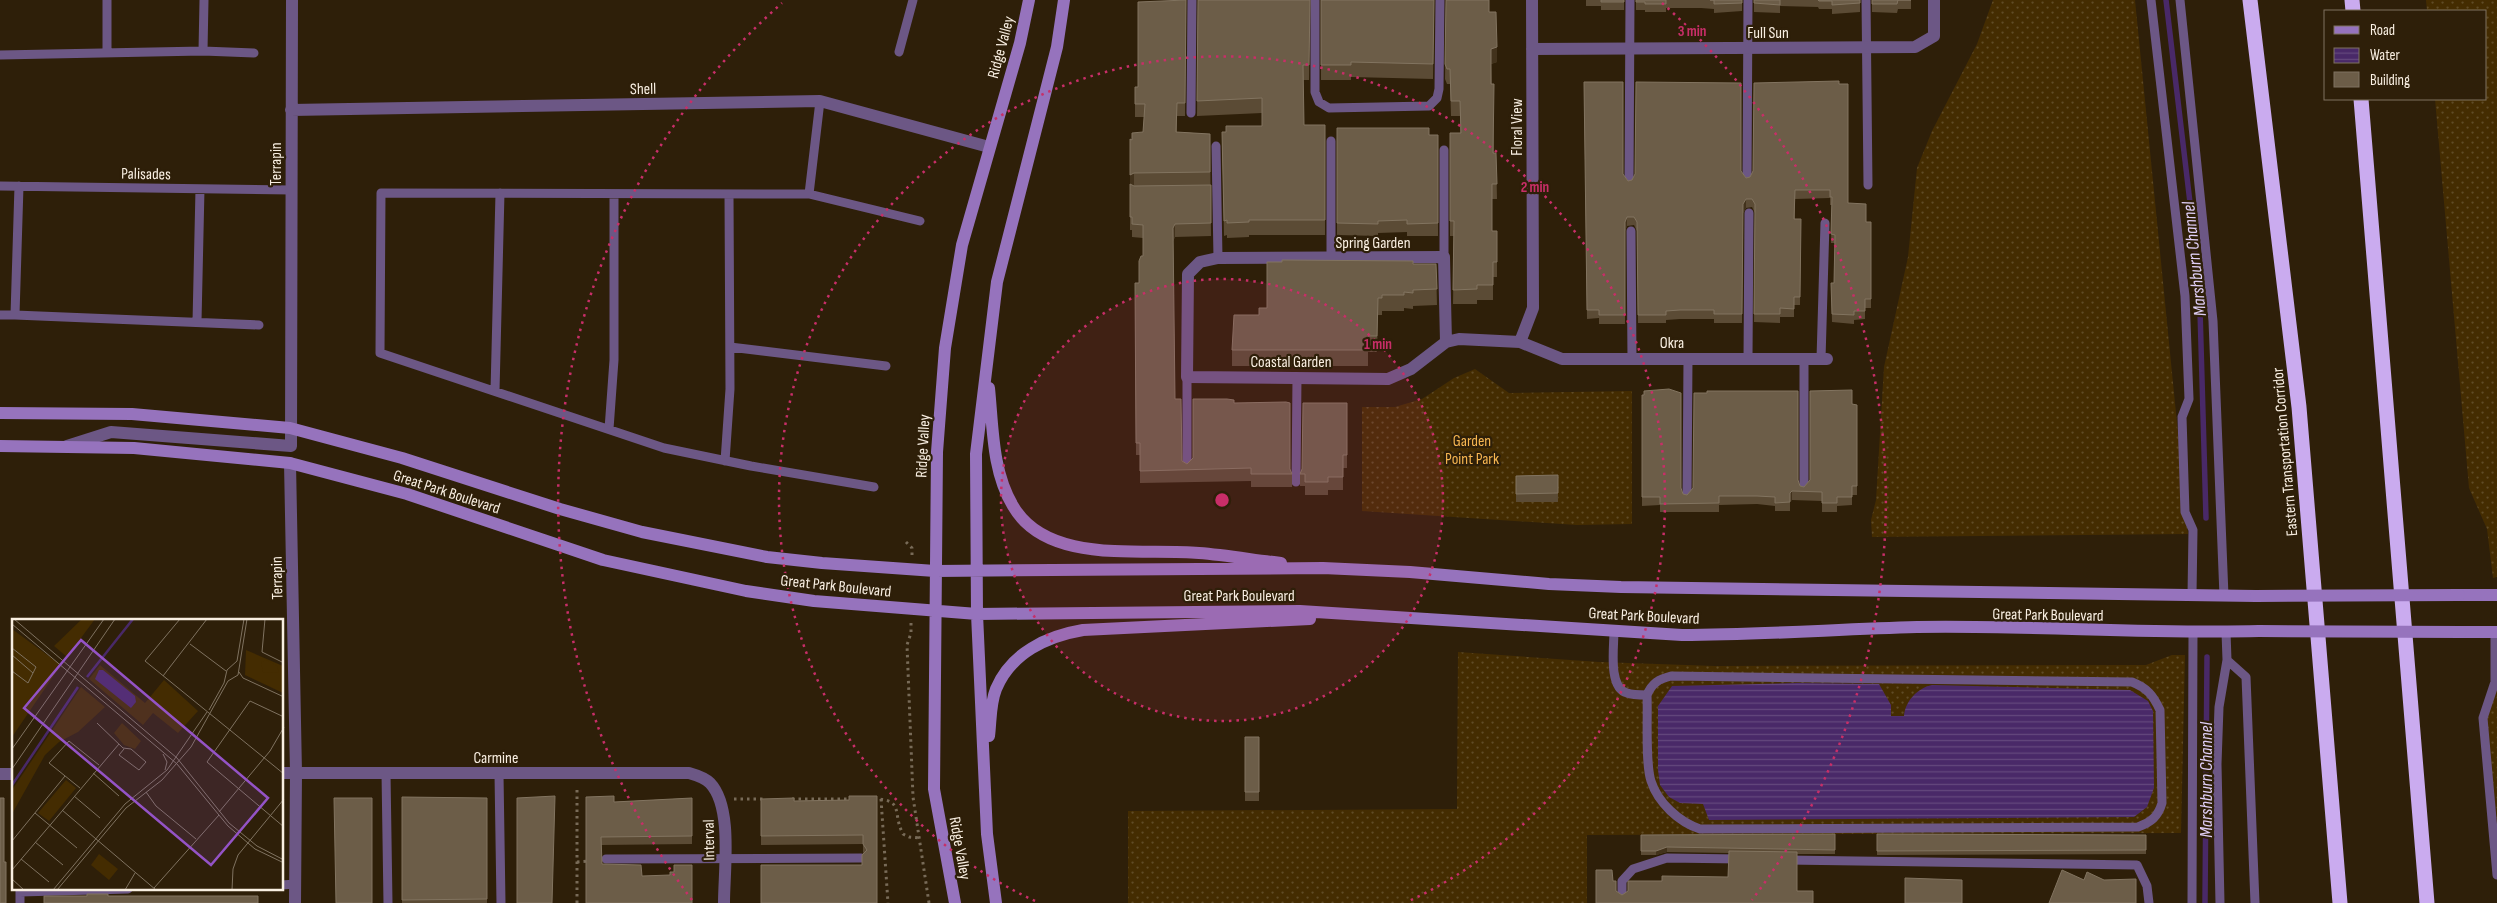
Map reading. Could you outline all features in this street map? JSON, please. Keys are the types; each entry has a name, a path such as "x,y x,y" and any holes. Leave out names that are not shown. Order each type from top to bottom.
{"highway":[{"name":"Eastern Transportation Corridor","path":"2250,0 2299,407 2340,903"},
{"path":"2360,100 2427,903"}],"main road":[{"name":"Ridge Valley","path":"954,903 934,789 934,610 937,452 945,348 962,245 1020,43 1029,0"},
{"name":"Ridge Valley","path":"996,903 987,834 977,614 976,454 986,358 997,282 1057,47 1064,0"},
{"path":"986,358 995,451 1006,494 1021,518 1033,529 1045,536 1077,547 1107,551 1198,553 1323,568"},
{"name":"Great Park Boulevard","path":"0,413 132,414 290,428 402,458 560,509 642,532 767,557 912,570 1208,571 1323,568 1410,572 1549,584 1621,587 2224,596 2497,596"},
{"name":"Great Park Boulevard","path":"0,446 134,448 290,463 407,494 603,560 677,578 814,601 977,614 1300,611 1614,631 1738,635 1918,627 2193,633 2259,631 2496,632"},
{"path":"985,786 992,704 996,689 1019,658 1050,638 1083,630 1382,616"}],"street":[{"name":"Terrapin","path":"66,447 111,432 291,446 292,0"},
{"name":"Floral View","path":"1520,342 1533,308 1532,0"},
{"name":"Full Sun","path":"1532,49 1915,47 1927,42 1934,36 1934,0"},
{"name":"Shell","path":"292,110 820,101 989,147"},
{"path":"1444,257 1446,342 1459,339 1520,342"},
{"name":"Spring Garden","path":"1218,258 1444,257"},
{"path":"1187,377 1188,274 1200,262 1218,258"},
{"name":"Coastal Garden","path":"1187,377 1388,379 1411,369 1446,342"},
{"name":"Okra","path":"1520,342 1562,359 1824,359"},
{"name":"Terrapin","path":"290,463 296,773 289,885 295,903"},
{"name":"Carmine","path":"284,773 689,773 709,781"},
{"name":"Interval","path":"709,781 721,799 724,814 724,903"}],"lane":[{"path":"107,0 107,53"},
{"path":"203,51 204,0"},
{"path":"899,52 913,0"},
{"path":"1191,113 1192,0"},
{"path":"1315,0 1315,92 1319,102 1329,108 1429,106 1437,98 1439,89 1440,0"},
{"path":"1629,182 1630,0"},
{"path":"1747,180 1748,0"},
{"path":"1866,0 1868,185"},
{"path":"2150,0 2185,296 2188,399 2182,417 2185,512 2193,530 2192,595"},
{"path":"2180,0 2213,321 2224,596"},
{"path":"0,55 203,51 254,53"},
{"path":"809,194 820,101"},
{"path":"1331,141 1332,258"},
{"path":"1216,146 1212,191 1218,258"},
{"path":"1444,150 1444,257"},
{"name":"Palisades","path":"0,186 292,190"},
{"path":"15,315 19,186"},
{"path":"197,322 200,189"},
{"path":"874,486 725,461 664,448 380,353 381,193 809,194 920,221"},
{"path":"495,391 500,193"},
{"path":"609,429 614,360 614,194"},
{"path":"725,461 730,389 729,194"},
{"path":"1748,359 1749,213"},
{"path":"1824,359 1825,223"},
{"path":"1631,231 1632,359"},
{"path":"0,315 259,325"},
{"path":"730,347 886,366"},
{"path":"1687,497 1688,358"},
{"path":"1804,359 1804,489"},
{"path":"1187,377 1187,470"},
{"path":"1296,482 1297,377"},
{"path":"1614,631 1614,679 1618,687 1626,693 1647,695"},
{"path":"2220,903 2219,707 2227,660 2226,632"},
{"path":"2496,632 2494,682 2483,718 2497,875"},
{"path":"2192,903 2193,633"},
{"path":"2227,660 2246,677 2255,903"},
{"path":"1671,676 2132,682 2144,687 2154,697 2160,710 2162,725 2162,803 2158,814 2150,822 2138,827 1700,829 1687,825 1656,794 1650,779 1647,695 1650,687 1659,679 1671,676"},
{"path":"386,773 388,903"},
{"path":"499,774 500,903"},
{"path":"606,858 861,858"},
{"path":"1622,903 1622,881 1633,869 1667,858 1746,859"},
{"path":"1776,860 2137,865 2147,886 2149,903"},
{"path":"20,903 20,891 74,890"}],"path":[{"path":"906,542 912,548 912,570"},
{"path":"911,608 911,634 907,645 909,735 913,797 928,903"},
{"path":"577,773 577,903"},
{"path":"721,799 768,799"},
{"path":"787,799 862,799"},
{"path":"872,799 890,800 895,804 903,834 919,838"},
{"path":"882,799 888,903"}],"green space":[{"path":"1993,0 2135,0 2188,534 1872,537 1871,520 1876,500 1884,367 1908,257 1917,168 1932,131 1977,44"},
{"path":"2426,0 2497,0 2497,577 2493,578 2487,529 2469,488 2435,100 2487,100 2487,10 2427,10"},
{"name":"Garden Point Park","path":"1475,369 1509,393 1632,391 1632,524 1577,525 1362,511 1362,407 1395,407 1422,399 1454,378"},
{"path":"1458,652 1599,662 1715,666 2146,665 2172,655 2185,655 2181,833 1587,835 1587,903 1128,903 1128,811 1457,809"},
{"path":"2497,682 2497,877 2483,718"}],"water":[{"path":"1797,683 1879,684 1891,705 1891,716 1904,716 1909,701 1913,696 1921,689 1932,685 2130,690 2148,701 2153,711 2154,788 2147,807 2134,817 1709,820 1703,804 1680,803 1669,797 1660,785 1658,770 1658,706 1672,686"}],"building":[{"path":"1186,0 1185,103 1177,103 1176,132 1210,134 1210,172 1134,173 1130,175 1130,139 1132,140 1132,133 1143,132 1145,104 1135,104 1135,87 1138,87 1138,2"},
{"path":"1198,0 1310,0 1309,65 1303,65 1304,125 1325,125 1325,220 1249,220 1249,222 1227,223 1227,220 1224,221 1222,132 1226,132 1226,126 1262,126 1262,98 1197,101"},
{"path":"1321,0 1434,0 1433,64 1351,62 1351,65 1321,65"},
{"path":"1446,0 1489,0 1489,12 1496,12 1497,47 1491,49 1491,84 1494,84 1493,153 1496,153 1497,184 1492,184 1492,231 1497,231 1497,262 1493,262 1493,285 1477,285 1477,289 1453,290 1454,221 1450,221 1450,133 1461,133 1460,101 1451,101 1450,69 1447,69 1445,64"},
{"path":"1601,0 1624,0 1624,2 1601,2"},
{"path":"1636,0 1666,0 1666,4 1645,4 1645,2 1636,2"},
{"path":"1714,0 1742,0 1742,3 1714,4"},
{"path":"1754,0 1780,0 1780,5 1754,3"},
{"path":"1818,0 1860,0 1860,3 1832,5 1832,1"},
{"path":"1872,0 1898,0 1897,4 1872,4"},
{"path":"1839,81 1839,84 1848,84 1848,203 1866,204 1866,222 1871,222 1871,299 1865,299 1865,311 1854,311 1854,315 1832,314 1831,283 1834,283 1835,235 1831,234 1832,197 1830,197 1830,190 1795,190 1794,219 1801,219 1800,297 1794,297 1794,309 1780,308 1780,314 1754,314 1755,204 1752,199 1746,199 1743,204 1742,314 1714,314 1714,310 1680,310 1666,311 1666,315 1638,315 1637,222 1634,217 1627,217 1625,222 1625,315 1599,315 1599,310 1587,310 1584,82 1623,82 1623,174 1628,181 1632,180 1635,174 1636,82 1741,83 1741,171 1746,178 1750,177 1753,171 1754,83"},
{"path":"1337,128 1429,128 1429,135 1438,135 1438,223 1407,224 1407,220 1378,221 1378,224 1337,223"},
{"path":"1130,184 1134,186 1211,185 1211,223 1175,224 1173,228 1175,399 1181,399 1182,461 1187,464 1193,458 1193,399 1227,399 1234,400 1234,403 1286,402 1290,403 1290,469 1292,474 1251,474 1251,468 1140,471 1140,443 1136,443 1135,283 1139,283 1139,261 1141,256 1143,256 1143,225 1132,224 1132,217 1130,217"},
{"path":"1282,260 1413,261 1413,264 1436,264 1437,289 1413,290 1413,293 1404,292 1404,295 1382,295 1382,298 1378,298 1377,336 1368,336 1368,350 1232,350 1234,315 1259,315 1259,308 1267,308 1267,262 1282,262"},
{"path":"1669,389 1681,393 1681,488 1683,494 1687,495 1693,488 1694,393 1707,393 1707,391 1798,391 1798,480 1800,486 1804,487 1810,480 1810,391 1852,390 1852,404 1857,405 1857,486 1852,486 1852,497 1837,497 1837,503 1822,503 1822,492 1792,491 1790,493 1790,502 1775,503 1775,497 1719,496 1719,503 1660,504 1660,497 1642,497 1642,395 1644,395 1644,391"},
{"path":"1303,403 1347,403 1347,455 1343,455 1343,477 1328,477 1328,482 1305,482 1305,474 1300,474 1302,469"},
{"path":"1558,475 1558,493 1516,494 1516,476"},
{"path":"1245,737 1259,737 1259,792 1245,792"},
{"path":"555,796 552,903 517,903 517,798"},
{"path":"614,796 614,802 692,798 692,836 601,837 602,864 641,865 642,876 670,875 670,872 674,872 674,865 692,865 692,903 586,903 586,797"},
{"path":"849,796 877,796 877,903 761,903 761,865 862,865 862,855 867,850 863,844 863,835 761,836 761,799 794,798 794,801 849,800"},
{"path":"402,797 487,798 487,899 402,900"},
{"path":"0,798 4,798 6,903 0,903"},
{"path":"334,798 372,798 372,903 336,903"},
{"path":"1835,834 1835,850 1667,847 1656,851 1641,851 1641,835"},
{"path":"1877,834 2146,835 2146,850 1877,851"},
{"path":"1729,851 1797,852 1797,891 1813,891 1813,903 1596,903 1596,870 1612,870 1613,881 1616,881 1616,891 1622,895 1628,891 1628,881 1662,881 1662,876 1728,877"},
{"path":"2062,870 2084,880 2087,872 2104,880 2136,879 2136,903 2049,903"},
{"path":"1905,878 1962,880 1962,903 1905,903"},
{"path":"87,894 108,894 108,896 258,896 258,903 44,903 44,896 87,896"}],"waterway":[{"name":"Marshburn Channel","path":"2166,0 2191,211 2200,310 2206,518"},
{"name":"Marshburn Channel","path":"2205,903 2207,657"}]}
